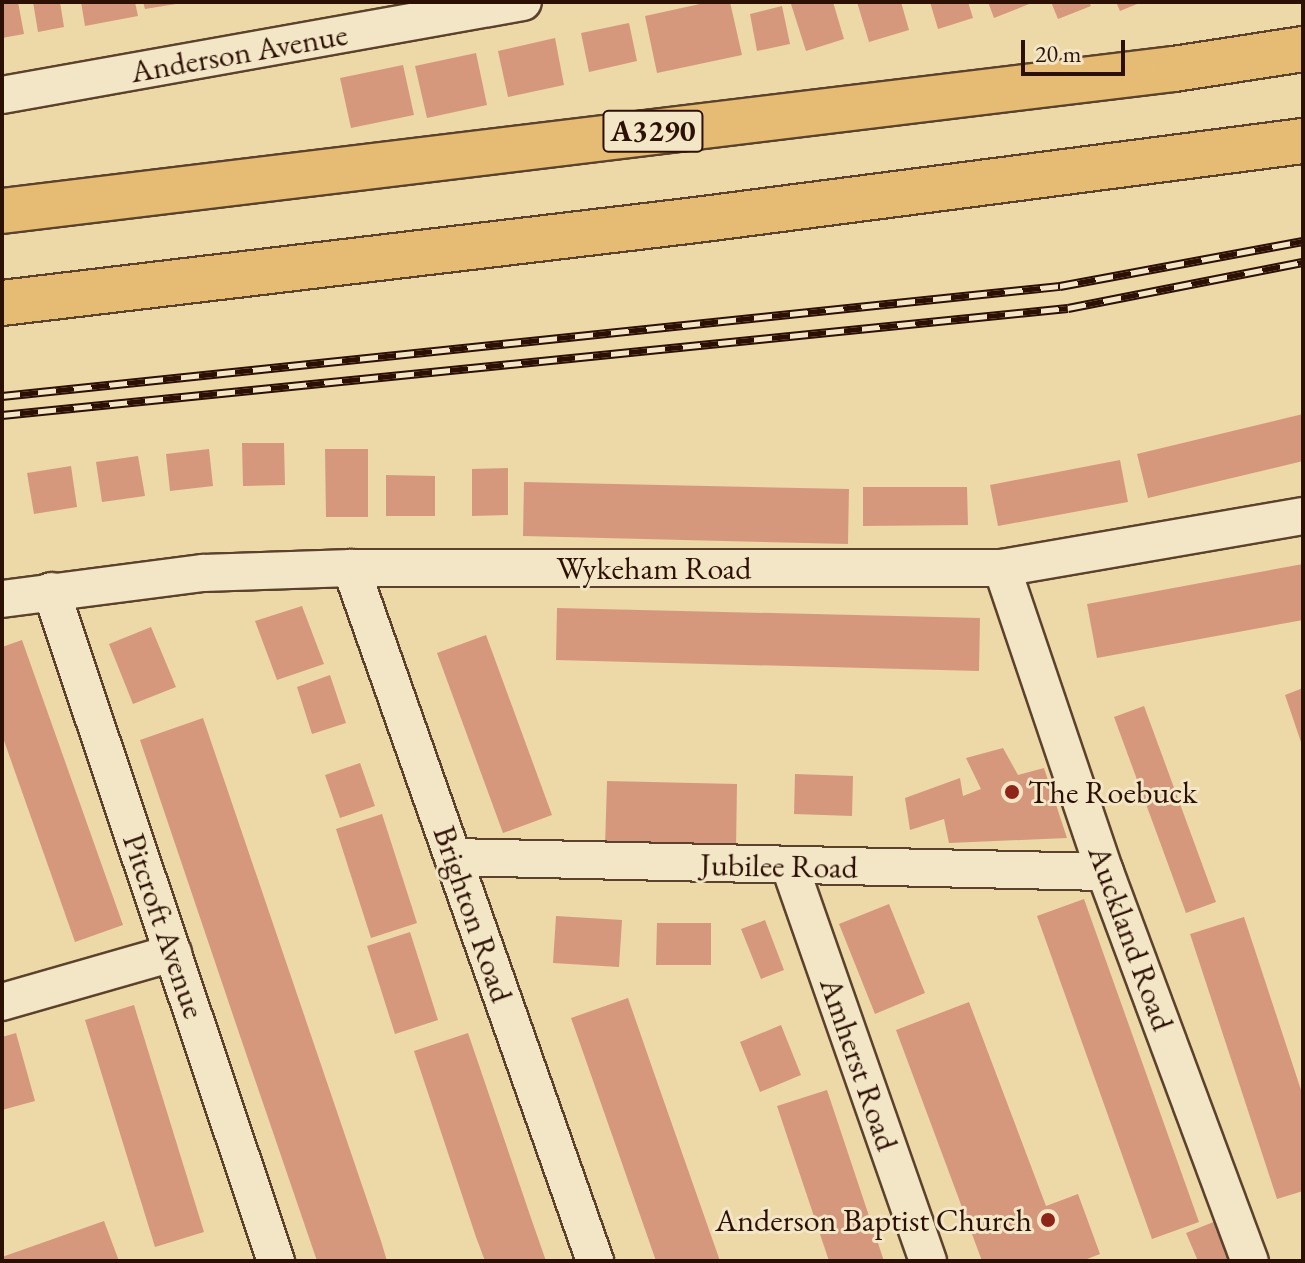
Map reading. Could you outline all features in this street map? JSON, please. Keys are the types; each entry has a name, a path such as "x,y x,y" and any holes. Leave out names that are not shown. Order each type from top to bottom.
{"main road":[{"name":"A3290","path":"2,211 1211,64 1303,49"},
{"path":"2,303 1119,168 1303,141"}],"street":[{"name":"Anderson Avenue","path":"2,95 523,2"},
{"name":"Wykeham Road","path":"2,599 203,573 351,568 1002,568 1303,516"},
{"name":"Brighton Road","path":"351,568 595,1261"},
{"name":"Auckland Road","path":"1002,568 1105,872 1250,1261"},
{"name":"Pitcroft Avenue","path":"51,591 276,1261"},
{"name":"Jubilee Road","path":"453,857 1105,872"},
{"name":"Amherst Road","path":"790,867 928,1261"},
{"path":"2,1002 173,953"}],"building":[{"path":"2,2 18,2 24,34 2,38"},
{"path":"33,2 60,2 64,27 38,32"},
{"path":"81,2 135,2 138,16 85,26"},
{"path":"143,2 176,2 176,4 145,9"},
{"path":"709,2 730,2 742,55 657,73 645,16"},
{"path":"833,2 844,39 806,51 791,4"},
{"path":"857,2 901,2 909,30 869,42"},
{"path":"930,2 968,2 973,18 938,29"},
{"path":"988,2 1034,2 994,18"},
{"path":"1051,2 1089,2 1091,6 1058,19"},
{"path":"1116,2 1142,2 1120,11"},
{"path":"782,6 790,44 757,51 750,14"},
{"path":"629,23 637,61 589,72 581,33"},
{"path":"555,38 564,85 508,97 498,51"},
{"path":"476,53 487,105 427,118 415,66"},
{"path":"403,65 414,115 351,128 340,78"},
{"path":"1303,414 1303,461 1148,498 1137,454"},
{"path":"242,443 284,443 285,485 243,486"},
{"path":"209,449 213,486 170,491 166,454"},
{"path":"325,449 368,449 368,517 326,517"},
{"path":"138,456 145,496 102,502 96,462"},
{"path":"1120,460 1128,502 998,526 990,485"},
{"path":"71,466 77,507 34,514 27,473"},
{"path":"508,468 508,515 472,516 472,469"},
{"path":"386,475 435,476 435,516 386,516"},
{"path":"524,482 849,489 848,544 523,536"},
{"path":"863,487 967,487 968,525 863,526"},
{"path":"1303,564 1303,620 1097,658 1087,604"},
{"path":"302,606 324,664 277,680 255,621"},
{"path":"557,608 980,618 979,671 556,660"},
{"path":"151,627 176,687 133,704 109,644"},
{"path":"486,635 552,815 503,833 437,653"},
{"path":"22,640 123,925 75,942 2,735 2,647"},
{"path":"330,675 346,723 312,734 297,687"},
{"path":"1303,688 1303,748 1285,695"},
{"path":"1144,706 1216,902 1186,913 1114,717"},
{"path":"203,718 387,1261 317,1261 238,1030 140,740"},
{"name":"The Roebuck","path":"1003,748 1018,775 1044,768 1067,838 949,843 944,819 910,830 905,798 960,778 963,796 981,789 966,758"},
{"path":"360,763 375,806 340,818 325,775"},
{"path":"795,774 853,776 852,816 794,814"},
{"path":"607,781 737,784 736,850 605,847"},
{"path":"382,814 417,923 371,938 336,829"},
{"path":"1084,899 1199,1222 1152,1239 1037,916"},
{"path":"889,904 925,993 875,1014 839,924"},
{"path":"556,916 622,920 619,967 553,963"},
{"path":"1244,917 1303,1096 1303,1191 1277,1199 1190,934"},
{"path":"765,920 784,970 761,979 741,929"},
{"path":"657,923 711,923 711,965 656,965"},
{"path":"410,932 438,1020 395,1034 367,946"},
{"path":"628,998 720,1261 656,1261 571,1018"},
{"path":"969,1002 1046,1206 1078,1194 1100,1254 1082,1261 982,1261 896,1030"},
{"path":"134,1005 204,1232 155,1247 85,1020"},
{"path":"781,1025 801,1075 760,1092 740,1042"},
{"path":"16,1033 35,1101 2,1110 2,1037"},
{"path":"468,1033 546,1261 485,1261 476,1237 414,1051"},
{"path":"827,1090 884,1261 829,1261 777,1106"},
{"path":"104,1221 119,1261 2,1261 2,1257"},
{"path":"1216,1221 1233,1261 1198,1261 1186,1233"}],"railway":[{"path":"2,396 1060,286 1303,241"},
{"path":"2,415 1068,308 1303,262"}],"place":[{"name":"The Roebuck","path":"1012,792"},
{"name":"Anderson Baptist Church","path":"1048,1220"}]}
